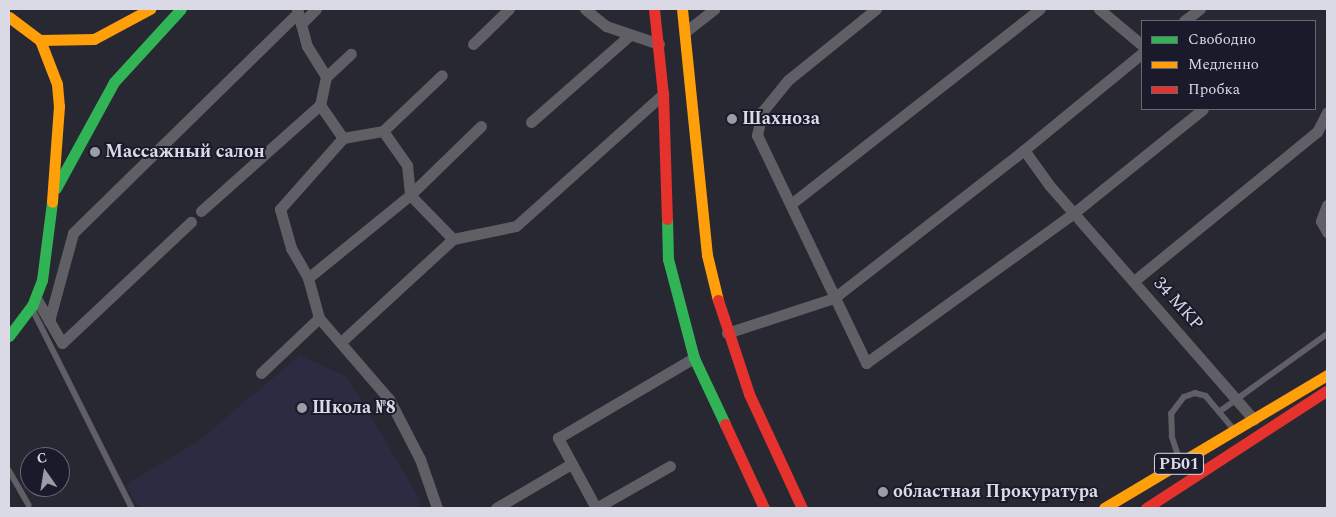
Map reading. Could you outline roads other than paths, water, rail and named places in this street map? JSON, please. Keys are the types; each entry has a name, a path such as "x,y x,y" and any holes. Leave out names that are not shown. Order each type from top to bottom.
{"main road":[{"path":"40,40 94,39 150,9"},
{"path":"53,193 114,82 181,9"},
{"path":"654,9 663,94 668,258 694,358 764,508"},
{"path":"682,9 707,255 727,333 749,394 802,508"},
{"path":"9,17 40,40 57,84 59,106 53,193 34,302 9,336"},
{"name":"РБ01","path":"1104,508 1254,420 1327,374"},
{"name":"РБ01","path":"1146,508 1327,390"},
{"path":"1254,420 1264,432"}],"street":[{"path":"49,321 74,233 299,15 316,9"},
{"path":"473,44 509,9"},
{"path":"584,9 606,26 629,36 659,44"},
{"path":"685,32 714,9"},
{"path":"876,9 788,80 762,112 757,135 866,363 1076,212 1202,110"},
{"path":"791,204 1040,9"},
{"path":"1099,9 1141,44"},
{"path":"1185,20 1200,9"},
{"path":"299,15 307,46 326,77"},
{"path":"531,122 629,36"},
{"path":"201,211 320,105 326,77 351,54"},
{"path":"727,333 834,298 1024,150 1141,55"},
{"path":"437,508 420,459 389,399 319,318 308,278 291,248 280,209 342,138 383,131 442,75"},
{"path":"341,342 453,239 516,226 663,94"},
{"path":"320,105 342,138"},
{"path":"1134,281 1317,132 1327,112"},
{"path":"308,278 410,195 481,126"},
{"path":"383,131 407,165 410,195 453,239"},
{"name":"34 МКР","path":"1024,150 1050,186 1076,212 1134,281 1238,398 1254,420"},
{"path":"1327,205 1321,220 1327,232"},
{"path":"34,302 49,321 62,343 191,222"},
{"path":"261,373 319,318"},
{"path":"670,466 596,508 558,438 694,358"},
{"path":"496,508 571,464"}],"lane":[{"path":"34,302 132,508"},
{"path":"1220,412 1327,334"},
{"path":"1180,463 1172,437 1171,414 1178,403 1195,393 1206,396 1235,431"},
{"path":"9,470 29,505"}],"place":[{"name":"Шахноза","path":"732,119"},
{"name":"Массажный салон","path":"95,152"},
{"name":"Школа №8","path":"302,408"},
{"name":"областная Прокуратура","path":"883,492"}]}
